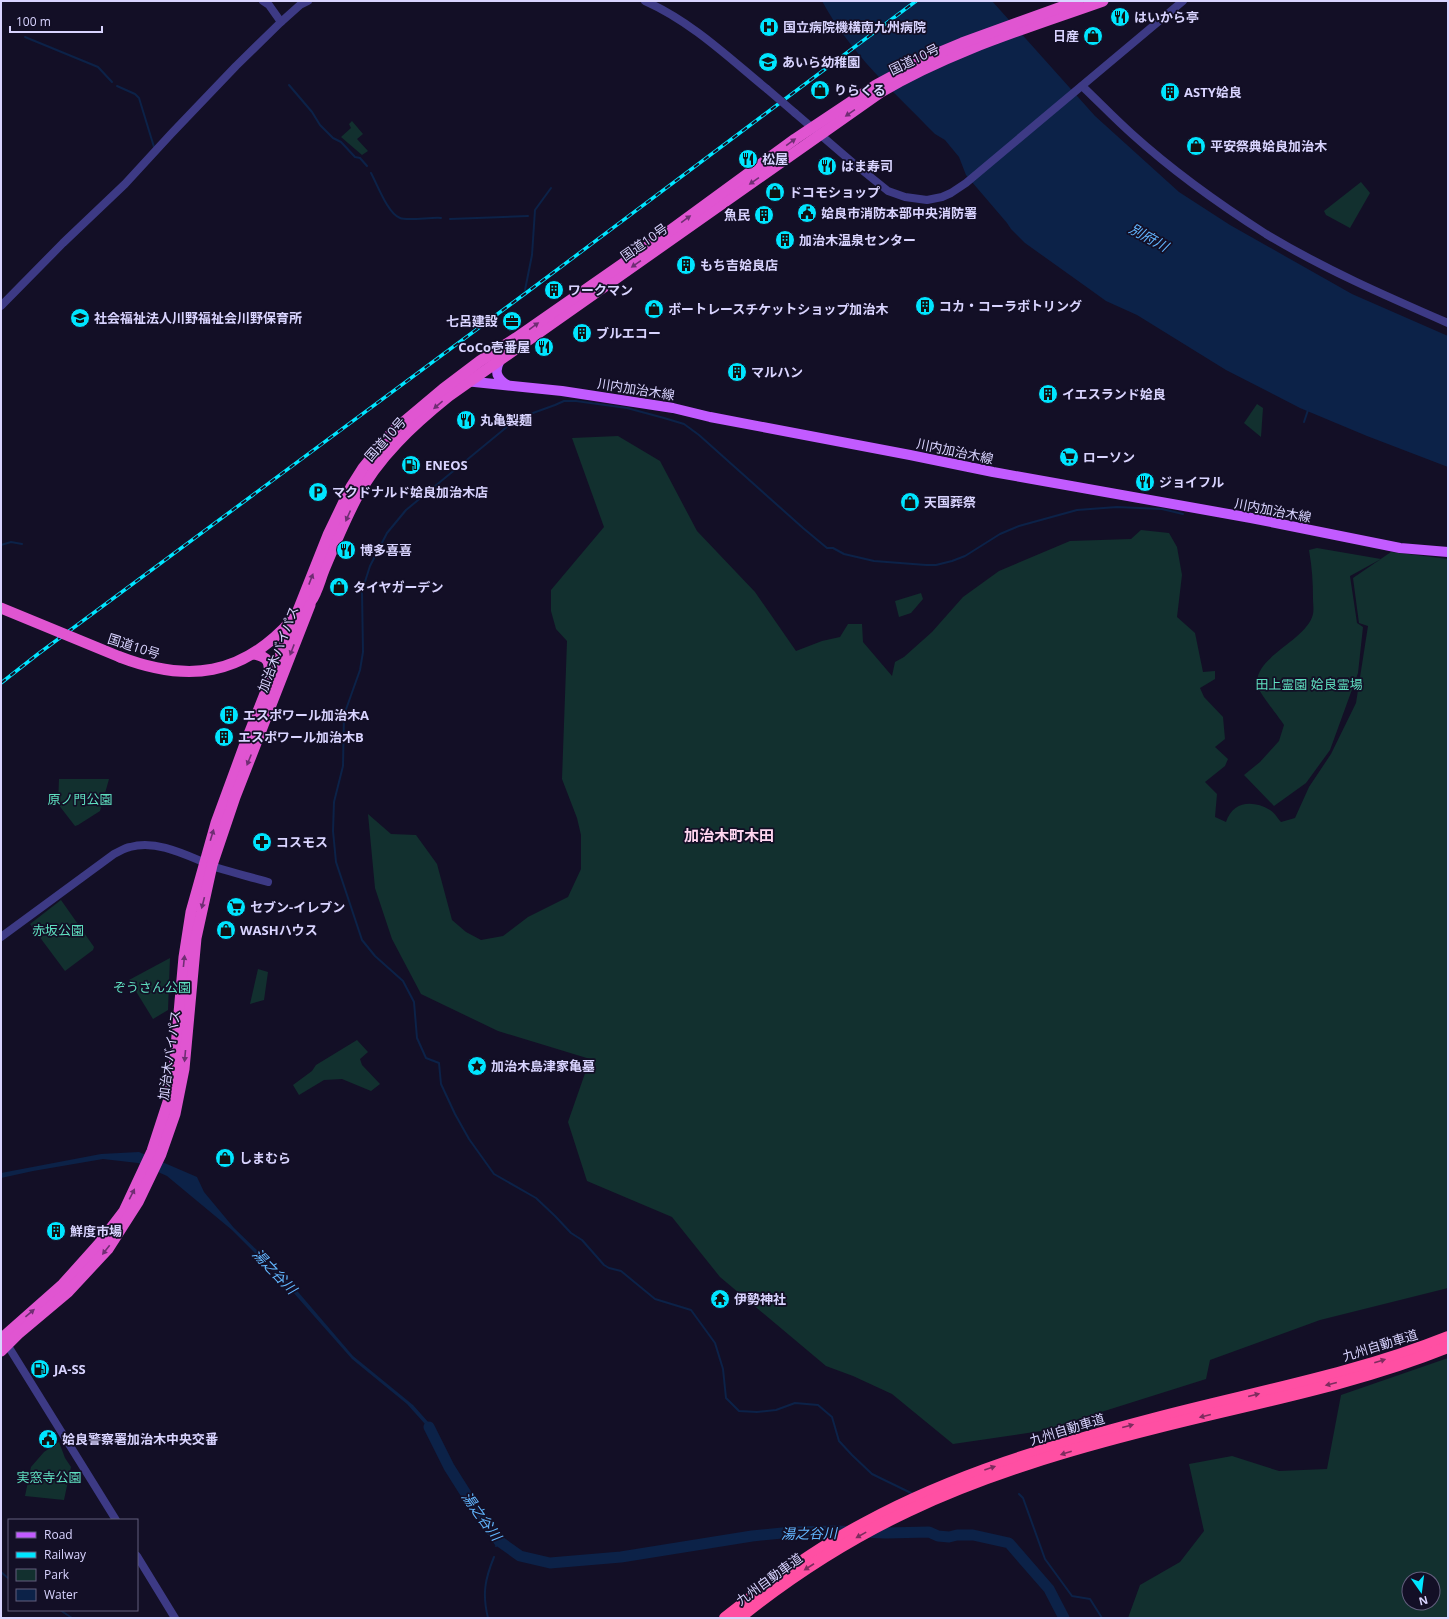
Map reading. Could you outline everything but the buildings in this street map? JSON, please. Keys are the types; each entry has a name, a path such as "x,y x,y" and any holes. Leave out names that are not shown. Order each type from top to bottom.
{"highway":[{"name":"国道10号","path":"297,615 331,529 351,487 363,468 393,430 455,379 878,88 1078,1"},
{"name":"国道10号","path":"1029,23 1103,1"},
{"name":"国道10号","path":"1,608 120,657 158,670 176,671 214,669 231,664 254,654 272,640 311,600 356,498 380,462 414,426 449,396 816,131"},
{"name":"加治木バイパス","path":"208,864 311,600"},
{"name":"加治木バイパス","path":"3,1341 18,1334 68,1292 108,1249 128,1219 175,1114 183,1076 196,938 216,823 297,615"},
{"path":"254,654 265,658 269,664 266,693"},
{"name":"九州自動車道","path":"725,1618 764,1586 829,1544 865,1523 945,1485 1050,1448 1154,1419 1338,1373 1387,1359 1448,1337"},
{"name":"九州自動車道","path":"739,1618 776,1589 842,1546 880,1525 949,1493 985,1479 1053,1456 1374,1373 1448,1347"}],"main road":[{"path":"500,360 496,367 497,373 499,380 507,385"},
{"name":"川内加治木線","path":"455,379 469,382 562,391 673,408 710,417 910,454 993,472 1251,518 1400,548 1448,552"}],"street":[{"path":"263,1 269,6 281,22"},
{"path":"1,306 63,243 125,184 236,66 281,22 300,5 308,1"},
{"path":"645,1 680,19 697,30 888,191 905,197 927,200 942,197 966,183 1183,1"},
{"path":"1079,88 1178,172 1220,203 1267,234 1366,287 1448,322"},
{"path":"1,937 114,854 129,847 146,845 159,846 208,864 268,882"},
{"path":"3,1341 115,1519"},
{"path":"138,1558 175,1618"}],"green space":[{"path":"352,121 363,134 357,139 368,151 362,155 341,137 351,128 349,124"},
{"path":"1361,182 1370,193 1350,228 1326,215 1324,211"},
{"path":"1257,404 1263,408 1261,437 1244,423"},
{"path":"618,436 660,461 697,531 755,592 796,651 822,641 840,637 848,624 862,624 863,642 892,676 895,662 904,657 932,632 963,597 999,571 1070,541 1131,539 1141,530 1169,533 1177,547 1182,575 1177,617 1195,633 1203,672 1215,671 1215,679 1200,688 1204,697 1223,717 1225,739 1215,747 1228,759 1225,766 1205,782 1217,794 1215,817 1226,822 1233,810 1244,804 1264,807 1275,814 1281,822 1295,818 1309,787 1331,754 1356,703 1368,626 1359,623 1353,578 1391,552 1448,559 1448,1288 1320,1320 1210,1360 1206,1379 1041,1431 953,1444 892,1394 853,1376 826,1366 720,1277 672,1217 587,1181 568,1122 590,1059 498,1031 421,994 392,939 375,888 368,814 391,834 416,835 437,864 452,920 466,932 481,940 503,936 528,917 568,897 581,869 581,835 577,818 562,779 567,641 556,629 551,611 551,590 604,527 572,438"},
{"name":"田上霊園 姶良霊場","path":"1317,548 1381,559 1350,576 1357,623 1363,627 1358,673 1330,750 1306,783 1274,806 1244,775 1260,762 1279,741 1284,725 1259,690 1258,677 1262,667 1270,658 1301,633 1309,624 1313,614 1313,608 1312,574 1309,550"},
{"path":"921,593 923,599 911,613 899,617 895,601"},
{"name":"原ノ門公園","path":"59,779 109,779 100,811 75,826 58,804"},
{"name":"赤坂公園","path":"61,900 94,947 93,950 65,971 30,924"},
{"name":"ぞうさん公園","path":"170,958 168,1010 153,1019 129,980"},
{"path":"258,969 268,972 264,1000 250,1004"},
{"path":"357,1040 368,1052 360,1059 362,1065 380,1084 371,1091 342,1079 324,1080 299,1095 293,1085 312,1071 316,1065"},
{"path":"1448,1358 1448,1618 1128,1618 1140,1585 1180,1562 1204,1531 1189,1464 1232,1456 1279,1471 1327,1469 1341,1395"},
{"name":"実窓寺公園","path":"59,1442 65,1458 71,1467 64,1500 25,1496 31,1467 44,1452"}],"water":[{"name":"別府川","path":"822,1 992,1 1095,116 1179,192 1230,225 1352,294 1448,336 1448,467 1300,408 1226,370 1137,315 1106,301 1025,243 1011,229 966,175 959,157 945,140 935,134 859,55 833,20"},
{"path":"139,1152 197,1177 204,1192 234,1228 287,1279 353,1356 413,1405 429,1423 436,1438 433,1439 425,1424 407,1404 352,1359 284,1282 232,1230 167,1176 138,1163 103,1159 1,1178 1,1173 101,1154"}],"waterway":[{"path":"25,37 98,67 112,82"},
{"path":"289,85 312,112 320,125 333,138 341,142 355,157 360,158 367,166"},
{"path":"117,86 135,94 139,98 154,147"},
{"path":"371,173 387,205 391,211 400,218 441,218"},
{"path":"525,290 532,255 535,210 551,188"},
{"path":"450,219 528,216"},
{"path":"911,1493 872,1474 839,1441 832,1417 818,1405 795,1403 776,1410 757,1412 739,1411 726,1398 723,1369 715,1343 691,1310 655,1299 621,1271 604,1265 582,1240 571,1233 536,1198 494,1174 469,1139 441,1084 439,1063 426,1058 417,1038 414,1002 403,981 375,956 362,940 336,862 333,831 334,802 343,766 344,715 360,670 363,652 362,591 370,566 387,533 406,510 508,426 522,417 564,401 576,401 627,408 684,424 699,435 827,548 833,548 844,554 874,561 926,565 936,565 952,561 965,556 1000,534 1019,526 1077,510 1117,507 1162,509 1183,514"},
{"path":"1304,422 1308,410"},
{"path":"1,545 11,542 22,544"},
{"name":"湯之谷川","path":"429,1427 449,1467 473,1505 499,1541 520,1556 550,1563 621,1557 752,1536 792,1532 929,1532 938,1536 949,1537 957,1535 973,1535 1009,1543 1049,1589 1064,1618"},
{"path":"1019,1494 1023,1498 1045,1559 1072,1596 1090,1599 1102,1618"},
{"name":"湯之谷川","path":"496,1546 499,1541"},
{"path":"488,1618 485,1601 485,1587 488,1572 494,1557"},
{"path":"1,1572 8,1578"},
{"path":"62,1611 72,1618"}],"railway":[{"path":"1,683 916,1"}],"place":[{"name":"はいから亭","path":"1120,17"},
{"name":"国立病院機構南九州病院","path":"769,27"},
{"name":"日産","path":"1093,36"},
{"name":"あいら幼稚園","path":"768,62"},
{"name":"りらくる","path":"820,90"},
{"name":"ASTY姶良","path":"1170,92"},
{"name":"平安祭典姶良加治木","path":"1196,146"},
{"name":"松屋","path":"748,159"},
{"name":"はま寿司","path":"827,166"},
{"name":"ドコモショップ","path":"775,192"},
{"name":"姶良市消防本部中央消防署","path":"807,213"},
{"name":"魚民","path":"764,215"},
{"name":"加治木温泉センター","path":"785,240"},
{"name":"もち吉姶良店","path":"686,265"},
{"name":"ワークマン","path":"554,290"},
{"name":"コカ・コーラボトリング","path":"925,306"},
{"name":"ボートレースチケットショップ加治木","path":"654,309"},
{"name":"社会福祉法人川野福祉会川野保育所","path":"80,318"},
{"name":"七呂建設","path":"512,321"},
{"name":"ブルエコー","path":"582,333"},
{"name":"CoCo壱番屋","path":"544,347"},
{"name":"マルハン","path":"737,372"},
{"name":"イエスランド姶良","path":"1048,394"},
{"name":"丸亀製麺","path":"466,420"},
{"name":"ローソン","path":"1069,457"},
{"name":"ENEOS","path":"411,465"},
{"name":"ジョイフル","path":"1145,482"},
{"name":"マクドナルド姶良加治木店","path":"318,492"},
{"name":"天国葬祭","path":"910,502"},
{"name":"博多喜喜","path":"346,550"},
{"name":"タイヤガーデン","path":"339,587"},
{"name":"エスポワール加治木A","path":"229,715"},
{"name":"エスポワール加治木B","path":"224,737"},
{"name":"コスモス","path":"262,842"},
{"name":"セブン-イレブン","path":"236,907"},
{"name":"WASHハウス","path":"226,930"},
{"name":"加治木島津家亀墓","path":"477,1066"},
{"name":"しまむら","path":"225,1158"},
{"name":"鮮度市場","path":"56,1231"},
{"name":"伊勢神社","path":"720,1299"},
{"name":"JA-SS","path":"40,1369"},
{"name":"姶良警察署加治木中央交番","path":"48,1439"}],"district":[{"name":"加治木町木田","path":"729,835"}]}
